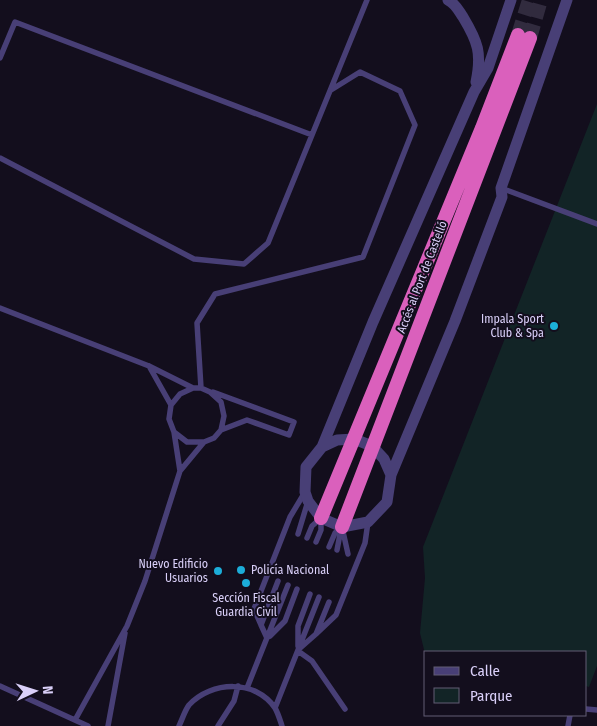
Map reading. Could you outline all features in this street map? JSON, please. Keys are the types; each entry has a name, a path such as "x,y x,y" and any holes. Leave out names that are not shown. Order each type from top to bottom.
{"highway":[{"name":"Accés al Port de Castelló","path":"321,518 482,128 524,37 342,526"}],"street":[{"path":"448,0 455,3 476,39 480,65 474,92"},
{"path":"511,0 488,68 474,92 373,322 322,447 306,467 306,497 321,518 342,526 368,522 387,502 391,475 455,321 502,197 501,188 567,0"},
{"path":"322,447 337,440 354,439 372,446 384,459 391,475"}],"lane":[{"path":"0,158 194,259 244,264 268,243 367,0"},
{"path":"0,58 16,22 312,135"},
{"path":"201,388 197,323 215,294 363,257 415,125 400,91 360,72 330,90"},
{"path":"501,188 597,224"},
{"path":"0,308 149,366 193,388"},
{"path":"149,366 172,405"},
{"path":"174,432 187,442 204,442 214,438 221,430 247,420 289,435 294,422 201,388 193,388 180,394 172,405 170,419 180,471"},
{"path":"210,392 220,402 224,416 221,430"},
{"path":"75,720 127,626 145,581 180,471 204,442"},
{"path":"298,534 304,518 306,497"},
{"path":"267,638 254,609 290,517 306,497"},
{"path":"307,538 312,526 321,518"},
{"path":"316,542 321,530 321,518"},
{"path":"298,651 336,615 365,543 368,522"},
{"path":"329,547 335,533 342,526"},
{"path":"337,550 342,526"},
{"path":"342,526 348,554"},
{"path":"261,625 278,581"},
{"path":"247,688 288,585"},
{"path":"267,638 285,621 298,589"},
{"path":"298,651 298,626 310,594"},
{"path":"275,708 318,597"},
{"path":"316,634 329,602"},
{"path":"108,726 127,626"},
{"path":"298,651 312,661 345,709"},
{"path":"0,686 88,726"},
{"path":"218,726 234,701 238,686"},
{"path":"179,726 189,705 211,689 238,686 247,688 262,696 275,708 282,726"}],"green space":[{"name":"Impala Sport Club & Spa","path":"597,104 597,666 589,687 587,686 587,651 424,651 420,633 425,578 423,547"}],"tunnel":[{"path":"518,35 529,0"},
{"path":"530,38 541,0"}],"place":[{"name":"Impala Sport Club & Spa","path":"554,326"},
{"name":"Policía Nacional","path":"241,570"},
{"name":"Nuevo Edificio Usuarios","path":"218,571"},
{"name":"Sección Fiscal Guardia Civil","path":"246,583"}]}
